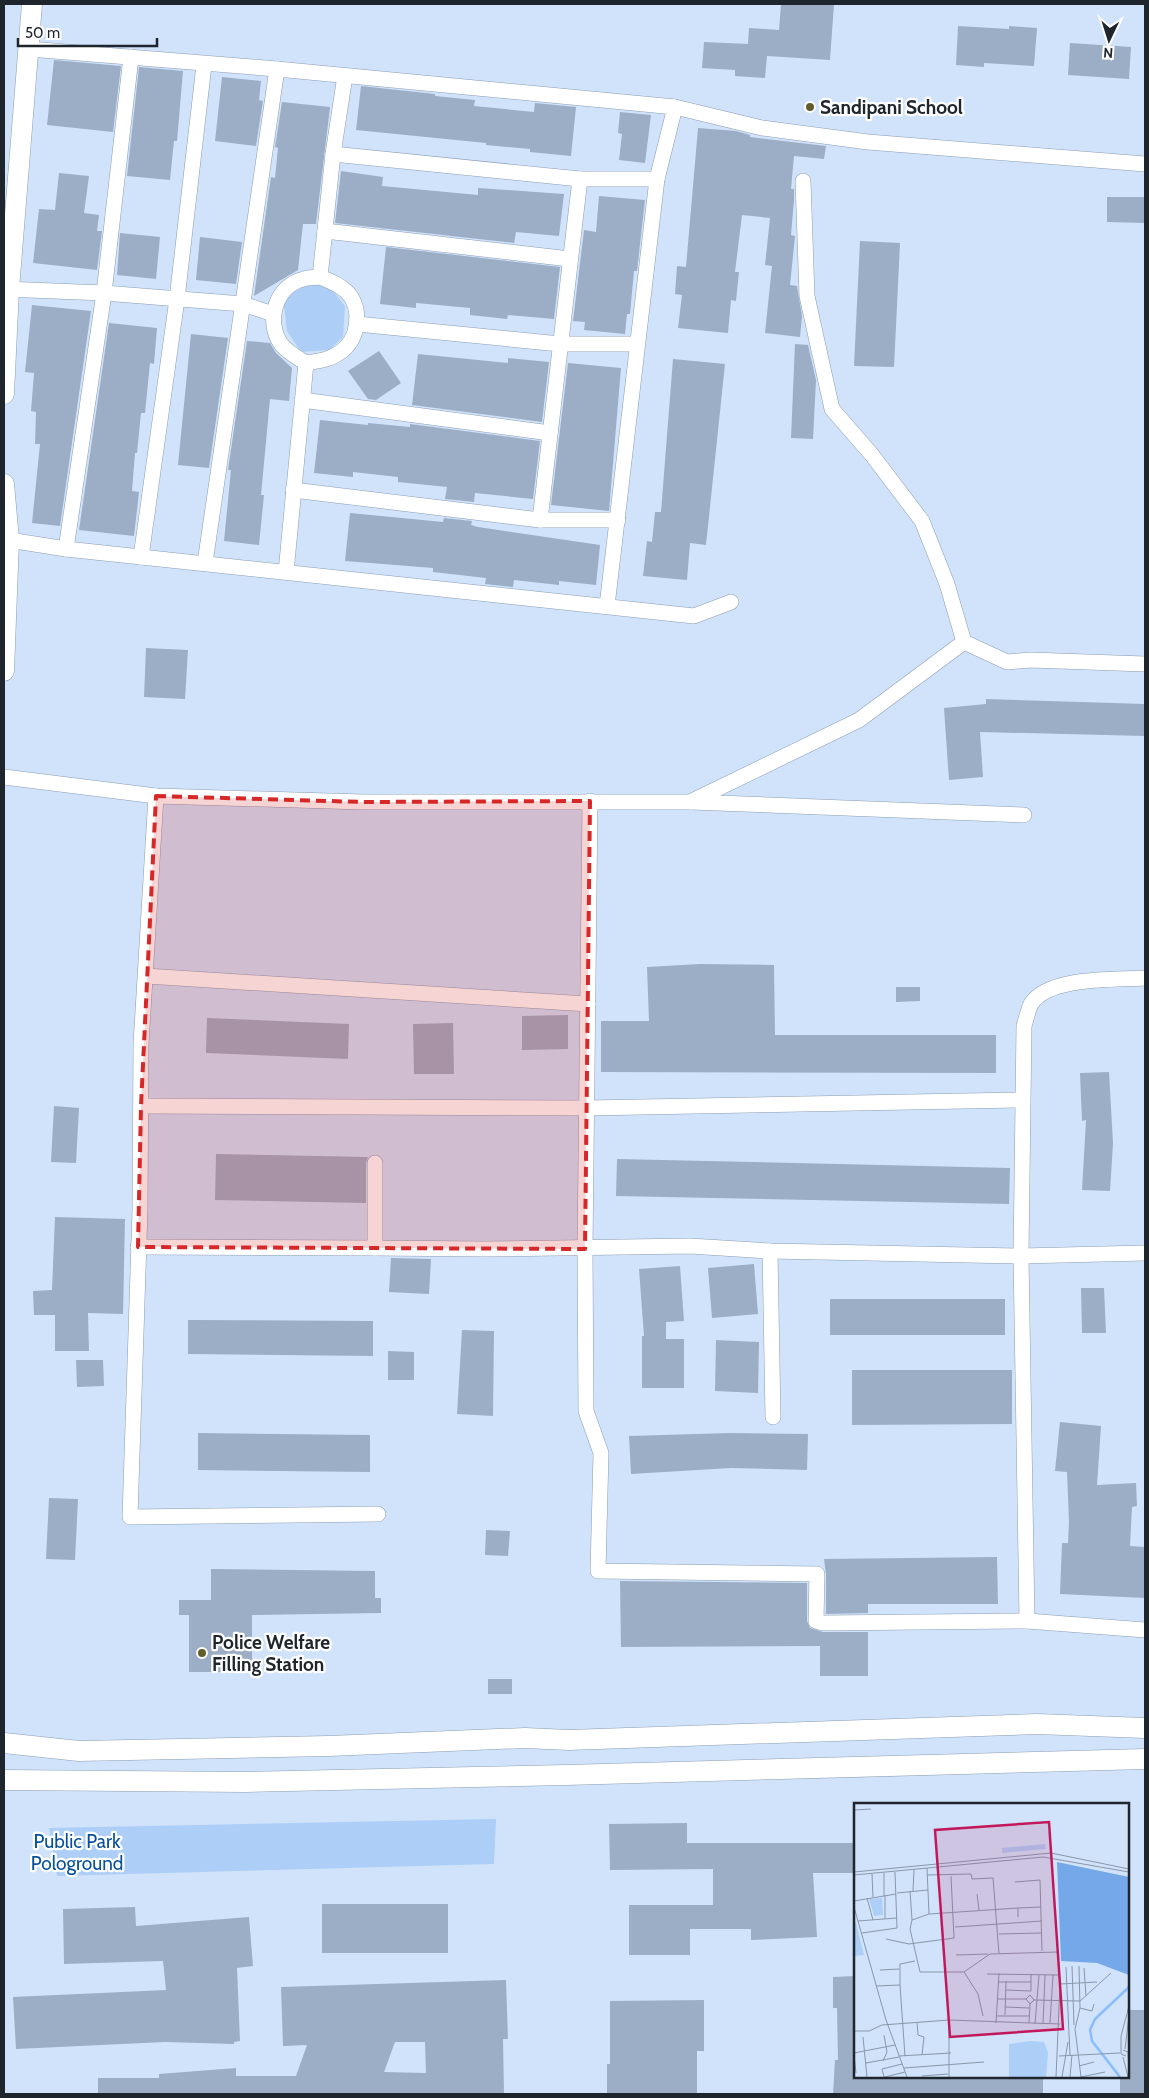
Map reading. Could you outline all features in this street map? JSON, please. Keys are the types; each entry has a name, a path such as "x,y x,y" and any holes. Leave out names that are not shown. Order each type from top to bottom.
{"main road":[{"path":"4,394 6,289 32,4"},
{"path":"4,484 9,540 4,671"},
{"path":"4,1743 79,1750 108,1750 329,1746 525,1738 579,1740 1037,1724 1145,1728"},
{"path":"4,1780 244,1782 1145,1759"}],"street":[{"path":"29,49 204,65 277,69 675,107 762,128 868,142 1145,164"},
{"path":"66,549 104,293 131,57"},
{"path":"141,557 177,299 204,65"},
{"path":"205,563 277,69"},
{"path":"320,277 333,154 345,76"},
{"path":"607,606 657,179 675,107"},
{"path":"333,154 580,178 657,179"},
{"path":"540,520 580,178"},
{"path":"803,181 807,296 832,409 872,455 922,521 947,584 964,642 1007,662 1030,660 1145,664"},
{"path":"325,231 570,259"},
{"path":"320,277 336,282 348,293 356,308 357,324 352,340 341,352 326,360 306,363 282,345 274,330 273,314 278,298 289,286 304,279 320,277"},
{"path":"6,289 104,293 243,304 273,314"},
{"path":"357,324 560,344 637,344"},
{"path":"286,572 306,363"},
{"path":"302,400 550,433"},
{"path":"293,490 540,520 618,520"},
{"path":"9,540 66,549 694,616 731,602"},
{"path":"690,802 859,720 964,642"},
{"path":"4,778 156,796 363,802 690,802 1024,815"},
{"path":"156,796 141,1044 138,1247 130,1517 378,1514"},
{"path":"590,801 584,1249 586,1411 601,1453 598,1571 817,1574 816,1621 823,1623 1027,1621 1145,1630"},
{"path":"146,976 588,1004"},
{"path":"1027,1621 1021,1256 1024,1026 1031,1004 1041,994 1070,982 1145,978"},
{"path":"140,1106 587,1108 1022,1100"},
{"path":"375,1163 375,1248"},
{"path":"138,1247 584,1249 690,1246 770,1250 1021,1256 1145,1253"},
{"path":"770,1250 773,1417"}],"highlighted area":[{"path":"156,796 363,802 590,801 585,1249 138,1247 141,1106"}],"green space":[{"path":"326,282 345,306 343,337 329,350 301,352 287,331 283,296 306,286"},
{"name":"Public Park Pologround","path":"496,1819 494,1864 57,1876 49,1828"}],"building":[{"path":"781,4 834,4 830,60 767,56 765,78 735,76 735,70 702,68 704,42 748,44 749,28 779,30"},
{"path":"958,26 1009,29 1009,26 1037,28 1034,66 984,63 984,67 956,65"},
{"path":"1070,43 1131,47 1129,79 1068,75"},
{"path":"54,60 121,66 113,132 47,125"},
{"path":"139,67 183,71 177,141 174,141 170,180 127,176"},
{"path":"222,77 261,81 259,100 263,101 256,146 215,141"},
{"path":"361,86 475,100 474,106 534,112 535,103 576,107 571,156 530,152 530,149 486,145 486,143 356,130"},
{"path":"282,102 330,107 316,224 303,224 298,270 254,296 271,177 275,178 278,148 275,147"},
{"path":"620,112 651,115 645,163 619,160 622,134 618,133"},
{"path":"698,128 736,131 750,135 750,137 826,146 824,159 794,156 791,189 794,189 794,200 791,235 795,236 790,285 797,286 802,316 800,337 765,333 772,266 765,265 770,218 742,215 735,272 739,272 736,301 731,300 728,333 678,328 682,295 675,294 677,266 686,267"},
{"path":"341,171 383,177 382,186 478,195 478,188 564,194 559,236 516,232 514,243 335,223"},
{"path":"59,173 89,176 84,213 99,215 97,231 102,231 97,270 33,263 39,209 55,210"},
{"path":"599,196 645,200 637,271 634,271 630,314 627,314 625,334 584,330 585,322 573,321 584,230 596,232"},
{"path":"1107,197 1145,197 1145,223 1107,222"},
{"path":"120,233 160,237 156,279 117,275"},
{"path":"200,237 242,242 236,284 196,280"},
{"path":"860,241 900,243 894,367 854,366"},
{"path":"386,247 560,267 554,319 508,315 507,319 470,315 470,308 416,303 416,308 380,304"},
{"path":"32,305 91,311 60,526 32,523 40,444 35,444 36,412 31,411 34,373 25,372"},
{"path":"109,323 157,328 154,364 150,363 145,413 141,413 137,453 135,453 132,491 139,492 134,536 79,530"},
{"path":"191,334 228,338 209,468 178,465"},
{"path":"247,341 270,343 276,353 292,368 289,401 270,399 261,495 264,495 259,545 224,541 231,470 228,470"},
{"path":"795,344 808,345 816,380 813,439 791,438"},
{"path":"379,351 401,383 376,400 368,399 348,371"},
{"path":"418,354 508,363 508,358 549,362 542,422 412,405"},
{"path":"673,359 725,364 706,545 690,543 687,580 643,576 647,541 652,542 655,512 661,512"},
{"path":"568,363 621,368 609,511 551,505"},
{"path":"320,420 410,427 410,424 540,441 533,499 475,493 474,502 445,499 447,487 398,482 398,477 353,472 353,477 314,473"},
{"path":"350,513 443,522 444,518 472,521 471,525 478,527 600,545 596,585 559,581 559,585 514,580 513,587 485,584 486,578 433,572 433,568 345,561"},
{"path":"146,648 188,650 185,699 144,697"},
{"path":"986,699 1145,704 1145,736 980,732 983,777 949,780 944,708 986,704"},
{"path":"700,964 774,965 775,1035 996,1035 996,1073 601,1072 601,1021 649,1021 647,967"},
{"path":"896,987 920,987 920,1001 896,1002"},
{"path":"568,1015 568,1049 522,1050 522,1016"},
{"path":"207,1018 349,1024 348,1059 206,1053"},
{"path":"453,1023 454,1074 414,1074 413,1024"},
{"path":"1109,1072 1113,1143 1110,1191 1082,1190 1086,1120 1082,1121 1080,1073"},
{"path":"54,1106 79,1108 76,1163 51,1162"},
{"path":"216,1154 368,1157 366,1163 366,1203 215,1200"},
{"path":"617,1159 1010,1168 1009,1204 616,1196"},
{"path":"55,1217 125,1219 123,1314 88,1313 89,1351 55,1351 55,1315 34,1315 33,1291 52,1290"},
{"path":"391,1258 431,1259 429,1294 389,1292"},
{"path":"754,1264 758,1314 712,1318 708,1268"},
{"path":"680,1266 684,1321 666,1322 666,1339 684,1339 684,1388 642,1388 642,1336 644,1336 639,1269"},
{"path":"1081,1288 1104,1288 1106,1333 1082,1333"},
{"path":"830,1299 1005,1299 1005,1335 830,1335"},
{"path":"188,1320 373,1321 373,1356 188,1354"},
{"path":"462,1330 494,1331 493,1416 457,1414"},
{"path":"716,1340 759,1342 758,1393 715,1391"},
{"path":"388,1351 414,1352 414,1380 388,1380"},
{"path":"76,1360 103,1360 104,1386 77,1387"},
{"path":"852,1370 1012,1370 1012,1424 852,1425"},
{"path":"1060,1422 1101,1426 1097,1485 1136,1483 1137,1506 1132,1507 1130,1546 1145,1547 1145,1598 1060,1594 1062,1543 1068,1543 1069,1522 1067,1472 1055,1471"},
{"path":"198,1433 370,1435 370,1472 198,1470"},
{"path":"730,1433 808,1434 807,1470 731,1468 631,1474 629,1436"},
{"path":"49,1498 78,1499 75,1560 46,1559"},
{"path":"486,1530 510,1531 508,1556 485,1555"},
{"path":"997,1557 998,1604 868,1604 868,1613 826,1614 824,1559"},
{"path":"211,1569 375,1571 375,1598 381,1598 381,1613 252,1615 252,1672 189,1672 189,1615 179,1615 179,1600 211,1600"},
{"path":"620,1581 807,1583 807,1621 810,1628 823,1632 868,1632 868,1676 820,1676 820,1646 621,1647"},
{"path":"488,1679 512,1679 512,1694 488,1694"},
{"path":"687,1823 687,1843 854,1843 854,1873 813,1873 817,1937 751,1940 751,1929 690,1929 690,1955 629,1955 629,1905 713,1905 713,1869 610,1870 609,1824"},
{"path":"322,1904 448,1904 448,1953 322,1953"},
{"path":"135,1907 136,1926 249,1917 253,1966 237,1968 240,2041 234,2042 234,2044 165,2042 16,2049 13,1997 166,1990 163,1961 64,1964 63,1909"},
{"path":"854,1976 854,2078 1043,2078 1043,2094 833,2094 835,2060 838,2060 837,2008 833,2008 833,1977"},
{"path":"506,1980 508,2039 503,2039 504,2094 98,2094 98,2078 159,2078 159,2074 236,2068 236,2076 296,2076 307,2045 283,2046 281,1987","holes":["395,2042 425,2042 426,2073 384,2072"]},
{"path":"704,2000 704,2051 697,2051 697,2094 607,2094 607,2064 610,2064 610,2001"},
{"path":"1129,2010 1145,2010 1145,2094 1120,2094 1120,2078 1129,2078"}],"place":[{"name":"Sandipani School","path":"810,107"},
{"name":"Police Welfare Filling Station","path":"202,1653"}]}
